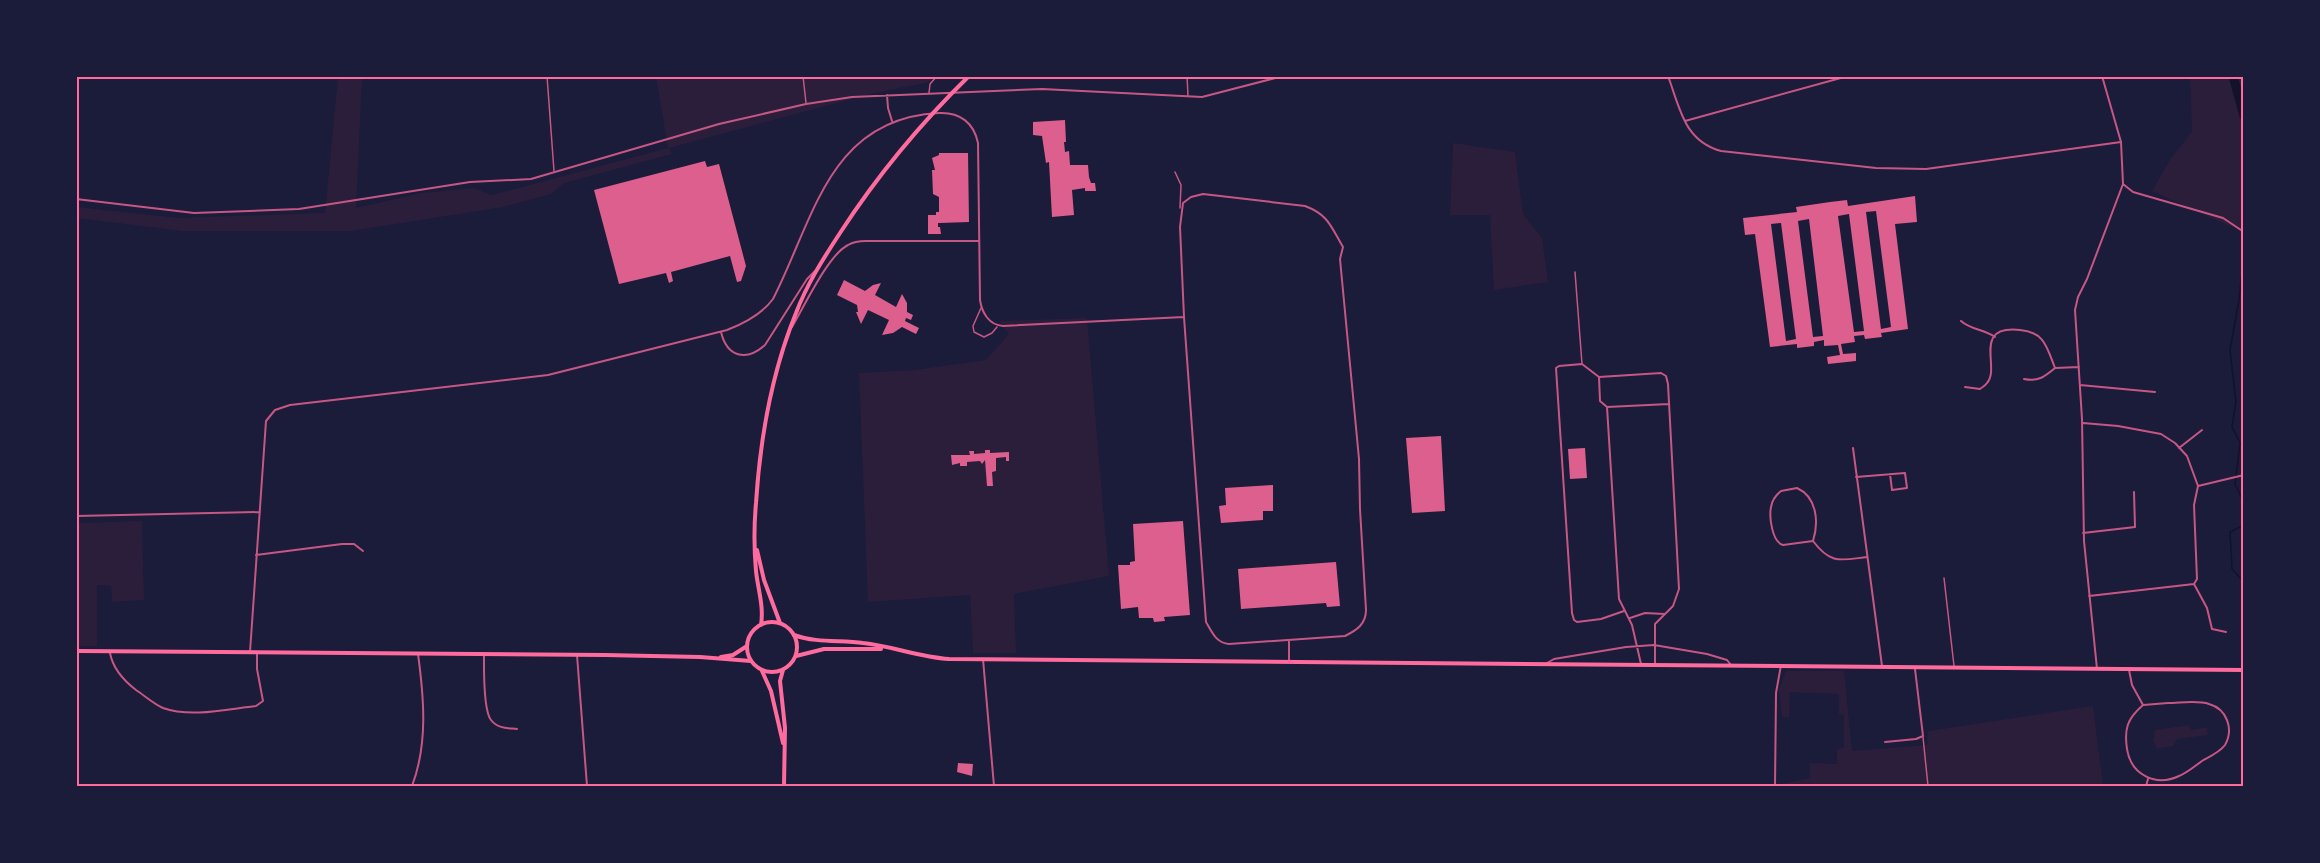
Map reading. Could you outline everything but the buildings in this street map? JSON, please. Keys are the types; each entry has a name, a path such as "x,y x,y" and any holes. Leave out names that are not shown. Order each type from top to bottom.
{"main road":[{"path":"761,625 763,613 756,572 756,501 771,397 796,311 817,269 853,213 898,151 968,78"},
{"path":"755,540 764,580 780,623 794,635 808,640 866,643 926,658 2244,670"},
{"path":"780,623 769,622 753,630 747,646 751,661 762,671 771,691 785,752"},
{"path":"762,671 783,670 791,663 796,656 797,645 794,635"},
{"path":"715,658 733,655 747,646"},
{"path":"796,656 808,651 848,648 893,650"},
{"path":"76,651 577,655 751,661"},
{"path":"783,670 780,688 785,728 784,786"}],"street":[{"path":"76,199 194,213 281,211 470,182 519,180 554,173 719,124 806,104 852,97 1042,89 1188,97 1213,95 1283,76"},
{"path":"1668,76 1692,135 1700,143 1720,151 1876,168 1926,169 2121,142"},
{"path":"1686,121 1848,76"},
{"path":"2097,669 2083,533 2082,423 2075,310 2078,297 2106,232 2123,184 2121,142 2102,76"},
{"path":"887,95 892,122"},
{"path":"250,652 266,421 275,410 290,405 548,375 741,325 773,298 823,191 841,161 857,144 892,122 941,113 957,115 971,124 978,143 981,309 986,317 998,326 1184,317"},
{"path":"2123,184 2133,192 2223,218 2244,232"},
{"path":"1203,195 1305,206 1326,217 1343,247 1340,259 1359,459 1366,616 1354,631 1345,636 1224,644 1213,636 1206,622 1184,317 1180,208 1188,198 1203,195"},
{"path":"787,337 815,285 835,257 848,244 866,241 979,241"},
{"path":"720,331 724,344 730,351 744,356 759,351 807,279 817,269"},
{"path":"1961,321 1968,327 1986,331 1995,337"},
{"path":"1965,387 1980,389 1988,383 1992,373 1989,355 1991,342 1999,333 2010,329 2027,330 2038,334 2045,342 2055,368"},
{"path":"1624,611 1601,619 1577,622 1572,613 1556,368 1559,366 1582,364 1599,377 1661,373 1667,380 1679,589 1677,599 1655,624 1655,664"},
{"path":"2024,379 2034,381 2043,378 2055,368 2079,367"},
{"path":"1599,377 1600,401 1607,407 1669,404"},
{"path":"2080,385 2155,392"},
{"path":"1607,407 1619,599 1629,618 1641,664"},
{"path":"2082,423 2118,426 2161,434 2187,456 2198,486 2194,505 2197,579 2194,584"},
{"path":"2179,448 2202,430"},
{"path":"1853,448 1882,666"},
{"path":"1856,477 1905,472 1907,488 1892,490 1890,474"},
{"path":"2198,486 2243,475"},
{"path":"1797,488 1805,492 1812,500 1816,531 1813,541 1783,545 1774,539 1771,506 1781,490 1797,488"},
{"path":"2083,533 2135,527 2134,492"},
{"path":"76,516 260,512"},
{"path":"1813,541 1820,550 1837,561 1867,557"},
{"path":"256,555 342,544 354,544 363,551"},
{"path":"2089,596 2194,584"},
{"path":"2194,584 2207,608 2212,629 2226,632"},
{"path":"1629,618 1645,613 1665,614"},
{"path":"1289,640 1289,661"},
{"path":"1547,663 1554,659 1654,645 1707,654 1727,660 1731,665"},
{"path":"110,651 115,669 130,685 163,707 175,711 195,712 261,704 263,701 256,669 257,652"},
{"path":"412,786 419,767 423,741 424,702 418,654"},
{"path":"484,655 488,714 496,725 517,729"},
{"path":"577,655 587,786"},
{"path":"983,659 994,786"},
{"path":"1775,786 1776,693 1781,665"},
{"path":"1885,742 1916,739 1923,736 1914,666"},
{"path":"2129,670 2132,685 2143,705"},
{"path":"2209,703 2223,711 2229,723 2229,734 2224,746 2179,777 2160,781 2148,779 2134,769 2127,753 2125,736 2127,722 2143,705 2209,703"},
{"path":"2146,786 2148,779"}],"lane":[{"path":"547,76 554,173"},
{"path":"803,76 806,104"},
{"path":"929,94 930,84 937,76"},
{"path":"1187,76 1188,97"},
{"path":"1175,172 1181,185 1180,208"},
{"path":"1575,272 1582,364"},
{"path":"981,309 973,326 975,333 984,337 990,335 998,326"},
{"path":"1944,578 1954,667"},
{"path":"1923,736 1928,786"}],"shaded area":[{"path":"2194,76 2243,77 2243,232 2152,191 2171,158 2192,132 2190,79"},
{"path":"338,77 362,77 356,208 421,193 474,188 492,195 668,148 656,77 936,77 926,83 874,93 669,148 672,154 564,183 551,194 503,207 351,231 182,231 77,218 77,207 178,218 325,213"},
{"path":"1453,143 1515,152 1523,214 1542,238 1548,282 1494,290 1490,215 1450,215"},
{"path":"1087,318 1109,576 1014,594 1016,653 973,653 970,595 868,602 859,373 914,370 986,360 1009,334 999,321"},
{"path":"142,521 144,600 112,602 111,586 97,585 97,646 77,646 77,523"},
{"path":"1786,671 1844,671 1852,751 1927,745 1928,731 2093,706 2103,786 1781,786 1781,784 1810,778 1810,763 1837,764 1837,749 1844,748 1844,715 1839,714 1839,694 1790,692 1789,717 1782,717 1779,689"},
{"path":"2188,725 2192,730 2207,727 2208,735 2177,739 2173,746 2157,749 2153,741 2155,730"}],"waterway":[{"path":"2233,76 2244,116"},
{"path":"2244,253 2230,350 2236,402 2232,427 2240,443 2235,484 2244,503"},
{"path":"2244,525 2230,532 2232,569 2244,582"}]}
